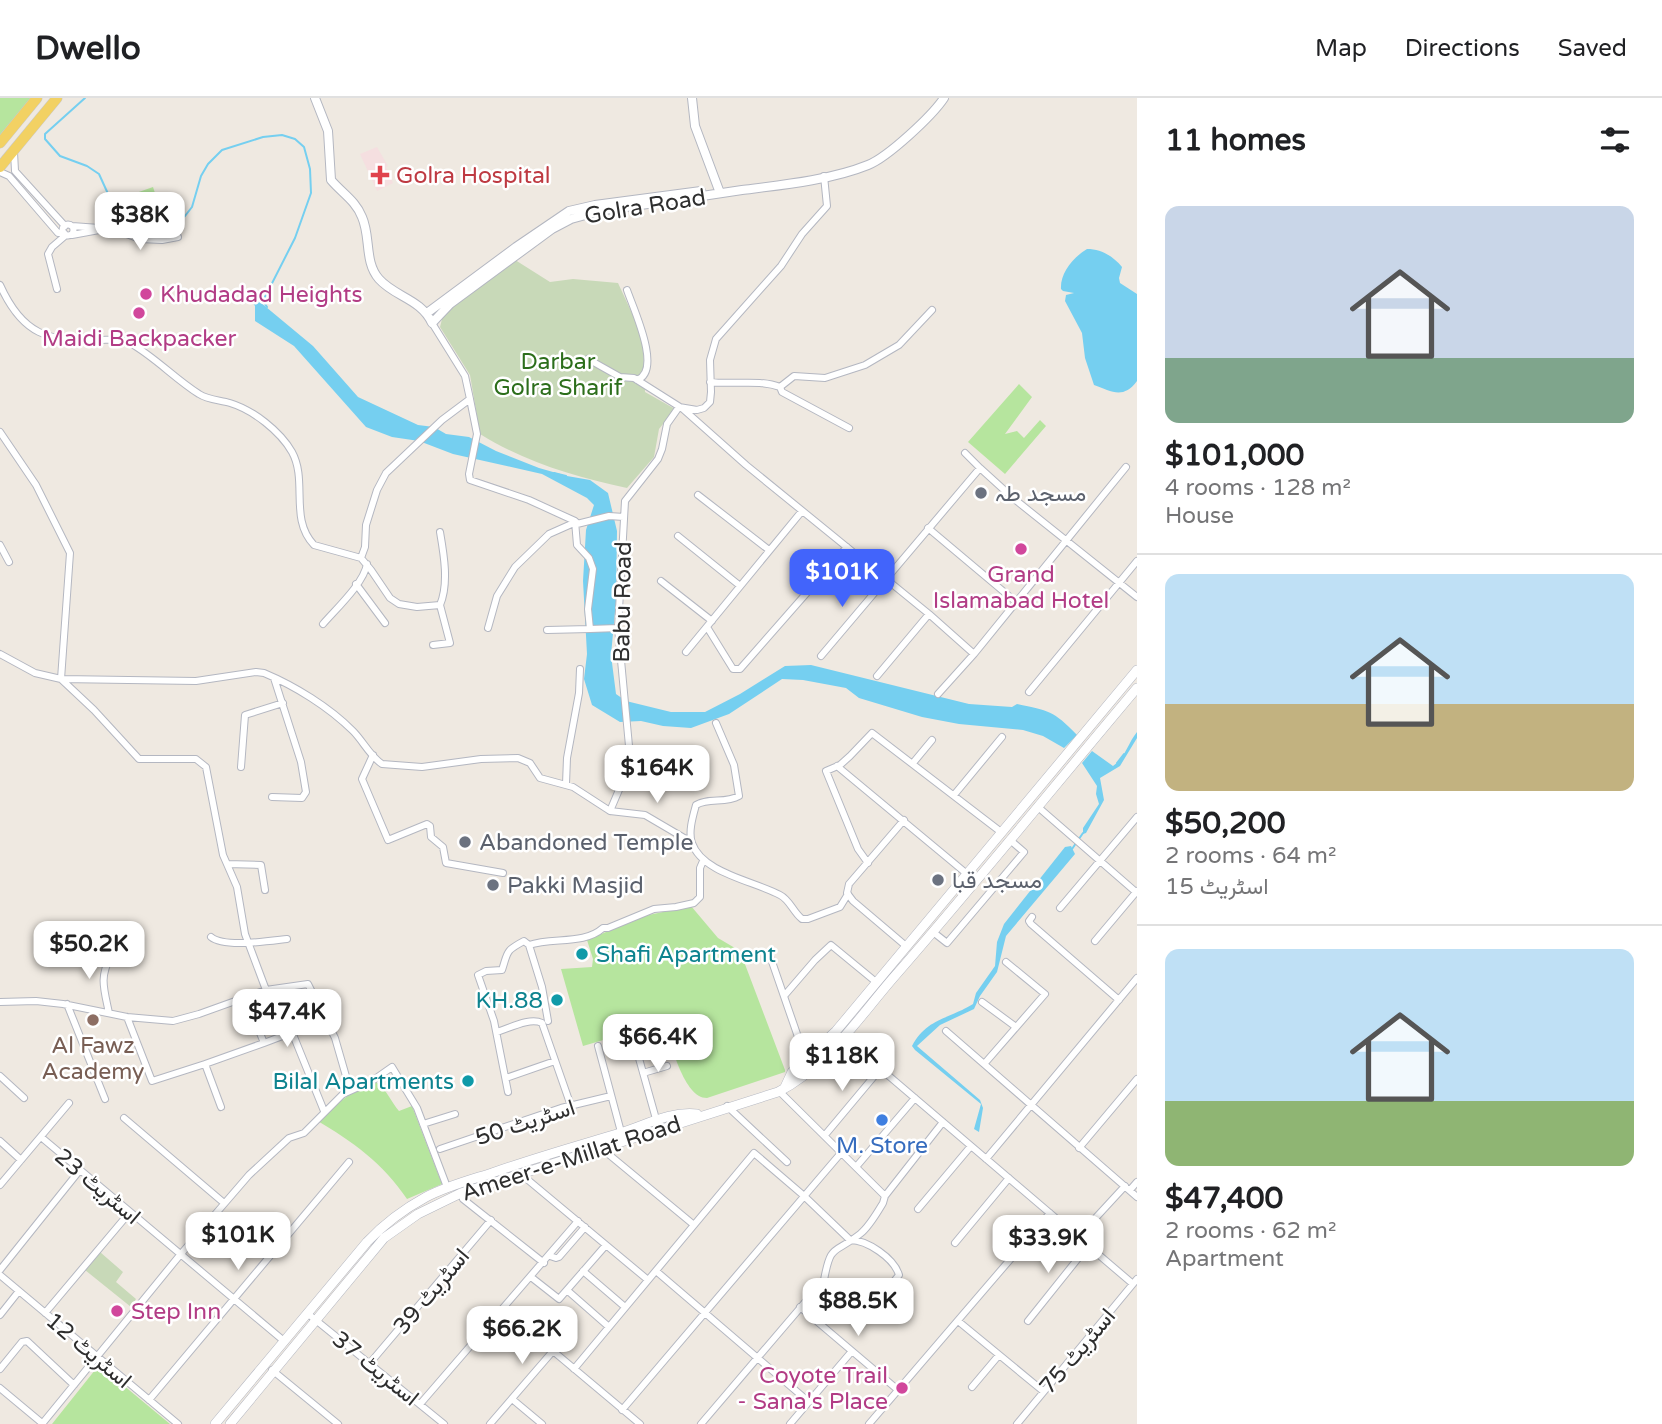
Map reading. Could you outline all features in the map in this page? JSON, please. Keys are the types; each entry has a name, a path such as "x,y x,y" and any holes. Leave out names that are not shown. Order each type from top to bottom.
{"main road":[{"path":"0,143 37,98"},
{"path":"0,167 57,98"},
{"path":"22,117 34,126"},
{"path":"782,1090 792,1072 839,1034 933,932 1010,841 1034,804 1137,670"},
{"path":"703,1114 782,1090 817,1063 876,982 1001,832 1034,804 1137,688"},
{"path":"925,924 933,932"},
{"name":"Ameer-e-Millat Road","path":"230,1424 270,1368 284,1341 307,1312 380,1228 408,1207 447,1187 656,1119 681,1114 703,1114"},
{"name":"Ameer-e-Millat Road","path":"215,1424 317,1319 394,1229 418,1214 461,1194 703,1114"},
{"path":"520,1163 523,1174"}],"street":[{"path":"315,98 328,131 331,180 359,210 364,220 373,269 384,284 418,304 427,313 465,376 477,434 469,474 471,482 529,500 577,523"},
{"path":"692,98 695,126 720,191"},
{"name":"Golra Road","path":"432,323 461,295 516,254 571,219 604,210 813,175 822,177 852,171 883,156 925,121 944,98"},
{"path":"14,150 15,171 68,231"},
{"path":"0,172 9,176 58,233 92,233 101,229 113,229 139,239 162,240 178,237"},
{"path":"679,407 704,408 710,402 710,360 716,340 781,266 802,234 827,206 822,177"},
{"name":"Golra Road","path":"427,313 508,252 569,211 595,205 720,191"},
{"path":"57,289 48,254 68,231"},
{"path":"0,285 12,306 41,334 60,340 129,341 200,395 230,403 254,415 280,438 293,454 298,471 299,510 309,539 314,545 360,558 395,603 417,607 440,605"},
{"path":"626,290 642,327 648,365 644,376 637,380"},
{"path":"780,387 794,376 825,378 865,365 899,345 932,310"},
{"path":"588,359 620,377 637,380 679,407 974,654"},
{"path":"710,382 732,385 770,383 849,428"},
{"path":"360,558 365,547 365,528 380,483 394,463 470,399"},
{"name":"Babu Road","path":"610,811 626,771 629,746 618,628 625,501 658,459 667,424 679,407"},
{"path":"0,432 36,485 70,553 61,679"},
{"path":"964,453 1065,541 1137,597"},
{"path":"938,694 974,654 1126,467"},
{"path":"821,656 980,468"},
{"path":"698,495 769,550"},
{"path":"686,652 802,511"},
{"path":"488,628 497,596 515,567 552,531 609,516 624,517"},
{"path":"577,523 577,545 589,558 593,569 588,609 593,629"},
{"path":"928,528 1016,602"},
{"path":"433,645 450,643 440,605 444,582 440,532"},
{"path":"678,537 739,585"},
{"path":"0,545 9,562"},
{"path":"661,580 709,624 733,669 740,669 847,547"},
{"path":"1029,692 1137,561"},
{"path":"323,624 356,584 367,564"},
{"path":"356,584 385,623"},
{"path":"877,676 929,614"},
{"path":"547,630 618,628"},
{"path":"0,654 35,673 61,679 196,681 256,672 274,678 335,716 350,728 382,764 405,767 442,765 494,757 518,758 530,764 540,778 566,784 610,811 645,815 691,842 703,861 755,886 781,895 802,919 840,907 848,894 849,884 904,820"},
{"path":"566,784 567,758 579,692 580,669"},
{"path":"272,797 302,798 306,792 301,762 274,678"},
{"path":"61,679 139,759 196,759 206,767 221,847 237,887 249,942 266,990"},
{"path":"241,767 245,715 283,703"},
{"path":"691,842 692,821 698,803 729,800 739,796 734,765 716,723"},
{"path":"868,863 858,849 827,771 850,757 872,733 1001,832"},
{"path":"954,795 1002,737"},
{"path":"913,763 932,740"},
{"path":"373,755 362,779 388,840 426,824 430,826 431,837 443,848 446,863 503,873"},
{"path":"837,766 967,874"},
{"path":"1034,804 1137,892 1095,941"},
{"path":"1060,908 1137,817"},
{"path":"933,932 947,943 1024,852 1010,841"},
{"path":"529,945 595,935 603,928 649,910 694,902 700,897 700,868 703,861"},
{"path":"227,864 261,865 265,890"},
{"path":"848,894 906,946"},
{"path":"1032,917 1029,921 1031,924 1119,1000"},
{"path":"211,937 218,941 249,942 287,939"},
{"path":"508,1092 497,1032 477,976 486,971 502,970 504,957 510,950 524,942 529,945 544,996 548,1021"},
{"path":"784,996 831,944 876,982"},
{"path":"769,953 806,1060"},
{"path":"109,1013 103,968 111,956"},
{"path":"985,1063 1045,994 1006,962"},
{"path":"986,1159 1137,978"},
{"path":"0,1002 67,1004 127,1017 173,1021 266,990 308,984 335,1038 350,1090"},
{"path":"246,996 264,1043"},
{"path":"982,1002 1016,1027"},
{"path":"67,1004 105,1099"},
{"path":"127,1017 152,1081 301,1029"},
{"path":"497,1032 528,1021 540,1021 571,1106"},
{"path":"946,1031 1137,1197"},
{"path":"292,1032 324,1111"},
{"path":"839,1034 1088,1246 1135,1282"},
{"path":"633,1037 656,1119"},
{"path":"598,1046 621,1132"},
{"path":"506,1078 555,1061"},
{"path":"205,1064 221,1107"},
{"path":"643,1073 667,1066"},
{"path":"0,1388 42,1424 249,1175 289,1138 304,1133 324,1111 350,1090 372,1081 392,1067 417,1108 447,1187"},
{"path":"825,1135 881,1068"},
{"path":"0,1076 24,1098"},
{"path":"1079,1148 1137,1079"},
{"path":"782,1090 885,1196"},
{"name":"اسٹریٹ 50","path":"440,1149 571,1106 611,1096"},
{"path":"856,1167 915,1098"},
{"path":"0,1185 69,1103"},
{"path":"727,1106 787,1162"},
{"path":"423,1124 455,1114"},
{"path":"124,1118 224,1203"},
{"path":"701,1424 824,1280 829,1256 866,1227 885,1196 943,1122"},
{"name":"اسٹریٹ 23","path":"41,1137 284,1341"},
{"path":"0,1141 21,1160"},
{"path":"918,1209 971,1146"},
{"path":"601,1148 694,1225"},
{"path":"574,1369 754,1153 850,1240 870,1244 897,1267 899,1275 867,1315"},
{"path":"622,1410 841,1153"},
{"path":"149,1400 349,1162"},
{"path":"0,1270 80,1170"},
{"path":"523,1174 528,1181 648,1280"},
{"path":"955,1243 1009,1178"},
{"path":"1078,1237 1127,1188 1137,1182"},
{"path":"461,1194 463,1199 544,1263"},
{"path":"44,1312 130,1212"},
{"path":"869,1424 1050,1213"},
{"name":"اسٹریٹ 39","path":"370,1363 491,1220"},
{"path":"421,1403 578,1222"},
{"path":"550,1256 559,1257 585,1227"},
{"path":"531,1278 555,1298 562,1297 606,1245"},
{"path":"1028,1321 1088,1246"},
{"path":"583,1271 625,1307"},
{"path":"656,1271 808,1402"},
{"name":"اسٹریٹ 12","path":"0,1275 178,1424"},
{"name":"اسٹریٹ 75","path":"1017,1424 1135,1282"},
{"path":"568,1291 609,1327"},
{"path":"0,1315 19,1292"},
{"path":"800,1307 898,1390"},
{"name":"اسٹریٹ 37","path":"307,1312 444,1424"},
{"path":"958,1321 1043,1391"},
{"path":"0,1369 22,1342 27,1341 74,1385"},
{"path":"790,1424 852,1351"},
{"path":"490,1424 553,1352 640,1424"},
{"path":"972,1387 999,1355"},
{"path":"270,1368 338,1424"},
{"path":"512,1399 542,1424"}],"shaded area":[{"name":"Golra Hospital","path":"377,147 388,166 386,167 393,183 377,191 360,154"}],"green space":[{"path":"0,98 31,98 0,135"},
{"path":"153,187 163,217 146,223 136,193"},
{"name":"Darbar Golra Sharif","path":"512,258 550,282 573,279 618,283 643,337 645,392 675,409 659,429 654,457 627,488 551,467 515,453 480,434 470,375 440,327 443,315"},
{"path":"1019,384 1032,397 1005,434 1017,431 1024,438 1040,420 1046,426 1005,474 968,442"},
{"path":"691,906 718,938 740,951 785,1070 707,1098 699,1096 685,1080 665,1024 583,1046 561,969 592,967 593,959 587,940 644,916"},
{"path":"376,1082 399,1111 412,1106 442,1184 407,1199 388,1174 366,1154 316,1120 358,1088"},
{"path":"100,1252 123,1272 116,1282 136,1299 131,1307 85,1270"},
{"path":"99,1365 170,1424 52,1424"}],"water":[{"path":"1087,249 1102,252 1115,260 1122,267 1120,283 1137,294 1137,381 1122,392 1094,385 1085,358 1082,333 1065,301 1066,295 1074,293 1061,289 1068,267"},
{"path":"255,294 260,302 313,346 358,397 418,425 434,427 446,434 469,437 539,468 590,480 608,493 617,531 616,601 611,655 616,694 626,701 671,712 705,712 785,666 811,665 969,704 1012,707 1017,704 1036,708 1056,716 1077,735 1064,748 1043,736 1023,730 959,724 922,717 859,698 846,688 782,679 729,714 691,728 641,721 620,722 592,705 584,679 587,654 583,581 586,530 594,505 587,498 542,474 453,454 419,441 392,437 366,427 294,346 255,321 255,306 250,298"},
{"path":"1137,732 1137,738 1120,766 1100,778 1104,800 1083,834 1083,828 1099,804 1097,786 1082,763 1092,751 1113,766 1121,759"},
{"path":"1071,846 1075,854 1006,936 997,972 974,1009 940,1025 917,1046 980,1100 983,1108 979,1132 974,1129 981,1104 912,1046 932,1024 973,1004 976,993 995,966 997,942 1004,924 1065,847"}],"waterway":[{"path":"85,98 45,134 45,139 60,156 87,166 99,174 109,196 129,222 145,230 170,227 185,216 192,207 201,176 222,150 263,137 282,135 295,139 304,147 310,169 311,193 295,238 263,301 267,307"},
{"path":"554,473 566,476"},
{"path":"1117,763 1124,754"},
{"path":"1072,849 1083,833"}],"place":[{"name":"Golra Hospital","path":"380,175"},
{"name":"Khudadad Heights","path":"146,294"},
{"name":"Maidi Backpacker","path":"139,313"},
{"name":"مسجد طہ","path":"981,493"},
{"name":"Grand Islamabad Hotel","path":"1021,549"},
{"name":"Abandoned Temple","path":"465,842"},
{"name":"مسجد قبا","path":"938,880"},
{"name":"Pakki Masjid","path":"493,885"},
{"name":"Shafi Apartment","path":"582,954"},
{"name":"KH.88","path":"557,1000"},
{"name":"Al Fawz Academy","path":"93,1020"},
{"name":"Bilal Apartments","path":"468,1081"},
{"name":"M. Store","path":"882,1120"},
{"name":"Step Inn","path":"117,1311"},
{"name":"Coyote Trail - Sana's Place","path":"902,1388"}]}
